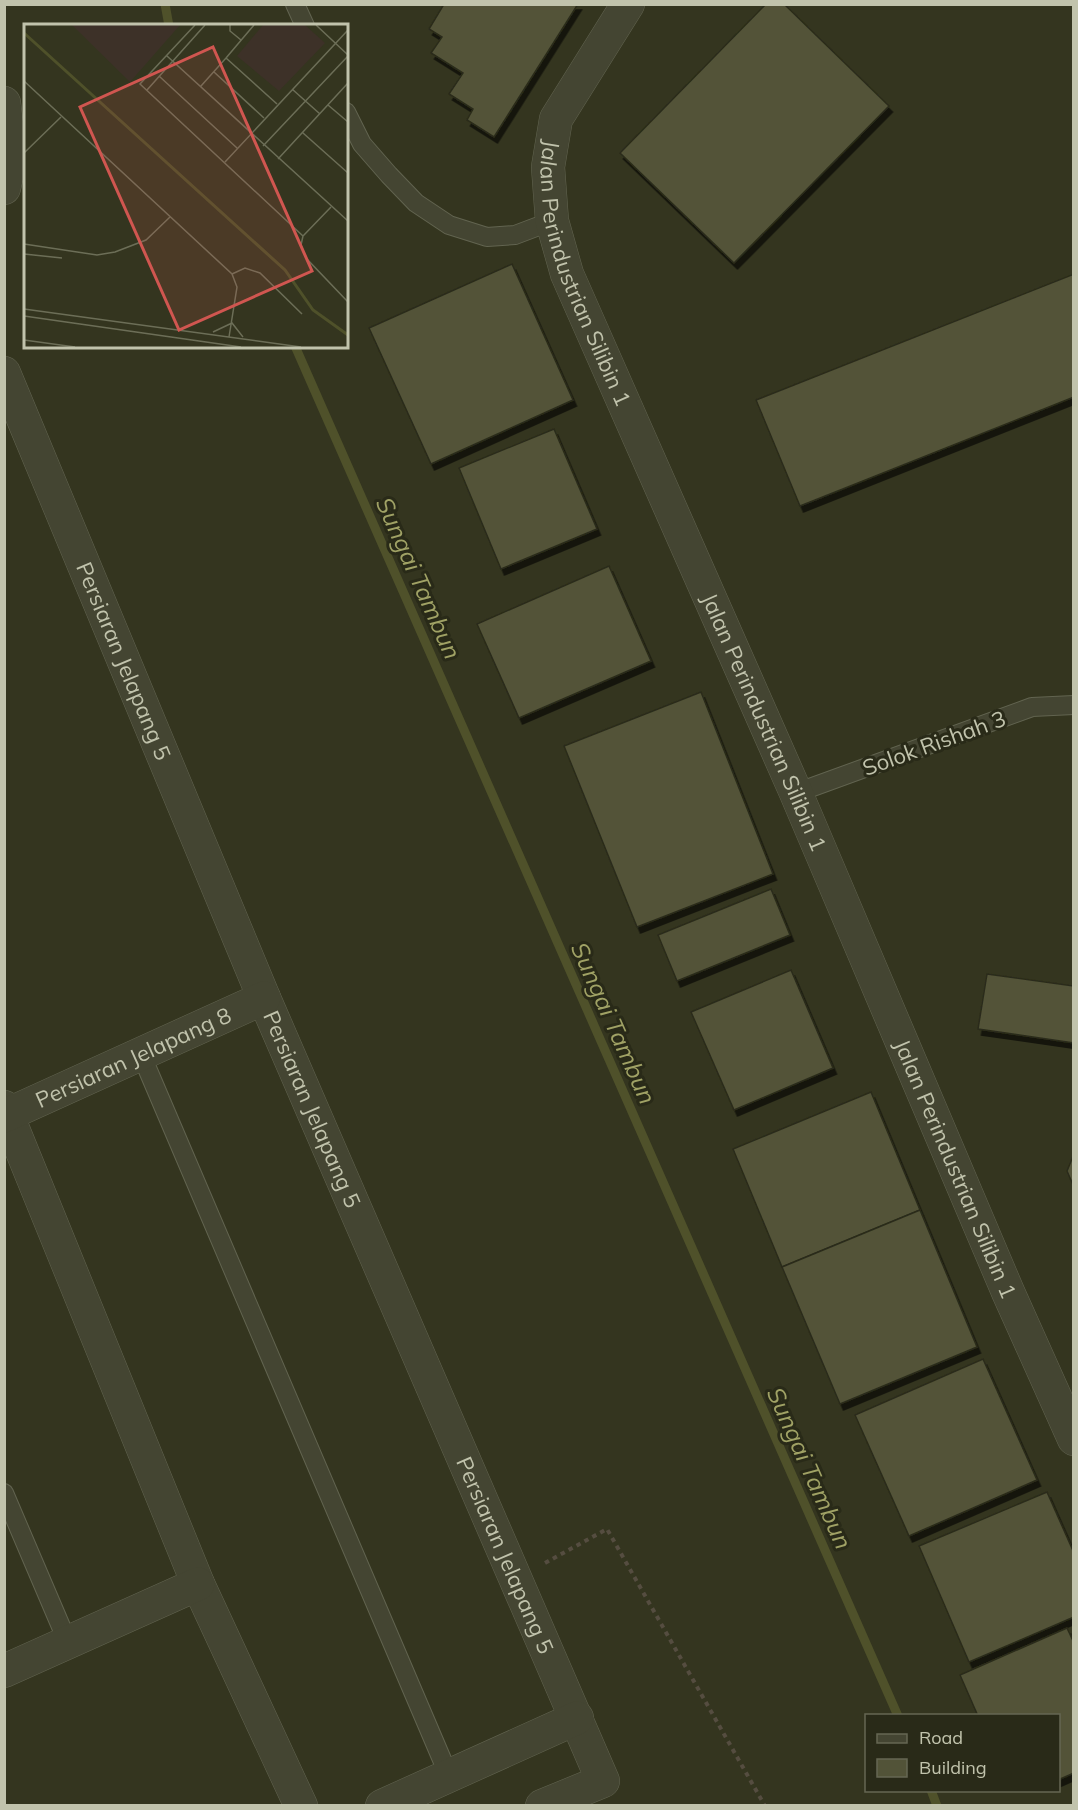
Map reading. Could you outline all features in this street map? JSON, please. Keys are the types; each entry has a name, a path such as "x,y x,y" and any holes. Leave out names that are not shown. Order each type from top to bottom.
{"street":[{"name":"Jalan Perindustrian Silibin 1","path":"628,4 556,119 548,167 552,221 567,274 796,793 1008,1292 1074,1439"},
{"path":"4,103 11,158 4,188"},
{"name":"Persiaran Jelapang 5","path":"4,373 264,998 603,1781 542,1806"},
{"name":"Persiaran Jelapang 8","path":"6,1113 264,998"},
{"path":"6,1113 198,1584 302,1806"},
{"path":"4,1671 198,1584"},
{"path":"382,1806 577,1718"}],"lane":[{"path":"295,4 304,24"},
{"path":"348,116 362,144 389,175 416,203 449,225 487,237 515,235 552,221"},
{"name":"Solok Rishah 3","path":"796,793 1032,707 1074,705"},
{"path":"141,1054 449,1776"},
{"path":"4,1494 68,1643"}],"path":[{"path":"517,1578 607,1529 765,1806"}],"building":[{"path":"444,4 578,4 494,137 467,120 473,109 449,94 463,73 431,53 442,37 429,29"},
{"path":"766,4 784,4 889,106 734,263 620,153"},
{"path":"512,264 573,400 431,464 369,328"},
{"path":"1074,274 1074,397 800,506 756,400"},
{"path":"554,429 597,529 501,569 459,468"},
{"path":"609,566 651,661 519,718 477,624"},
{"path":"701,692 773,874 637,927 564,746"},
{"path":"771,889 790,935 677,981 658,935"},
{"path":"791,970 833,1068 734,1110 691,1012"},
{"path":"987,974 1073,986 1074,980 1074,1043 978,1029"},
{"path":"871,1092 920,1210 782,1267 733,1149"},
{"path":"1074,1154 1074,1187 1067,1171"},
{"path":"920,1210 977,1347 840,1404 782,1267"},
{"path":"983,1359 1037,1480 909,1536 855,1415"},
{"path":"1047,1492 1074,1553 1074,1617 969,1662 919,1546"},
{"path":"1067,1628 1074,1643 1074,1773 1060,1779 1060,1714 977,1714 960,1675"}],"waterway":[{"name":"Sungai Tambun","path":"165,4 169,24"},
{"name":"Sungai Tambun","path":"296,348 897,1714"},
{"name":"Sungai Tambun","path":"932,1792 937,1806"}]}
